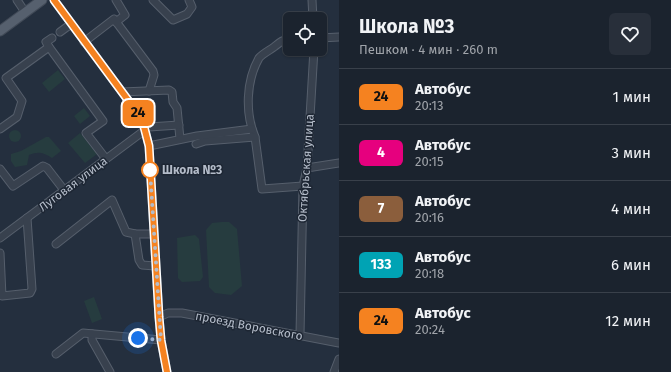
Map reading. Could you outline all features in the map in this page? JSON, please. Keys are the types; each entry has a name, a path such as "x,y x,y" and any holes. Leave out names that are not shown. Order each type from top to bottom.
{"main road":[{"path":"0,31 42,0"}],"street":[{"path":"17,0 25,12"},
{"path":"54,0 142,119 149,146 155,266 161,340 167,371 175,372"},
{"path":"84,42 114,20 116,22 125,15 116,0"},
{"path":"153,0 173,20 187,14 192,7 189,0"},
{"path":"312,0 313,12"},
{"path":"116,22 153,71 154,75 149,91"},
{"path":"60,32 71,24"},
{"path":"327,38 339,37"},
{"path":"52,38 46,42 49,47 103,121 86,133 106,159"},
{"path":"283,40 260,57 253,75 248,105 252,129 255,137 262,189 303,186"},
{"path":"0,129 17,117 22,101 3,80 49,47"},
{"name":"Октябрьская улица","path":"300,335 303,186 307,168 314,56"},
{"path":"122,92 169,90 172,92 173,102 177,108 180,139"},
{"path":"145,130 150,127 179,125"},
{"path":"149,146 180,139 252,129"},
{"name":"Луговая улица","path":"0,238 145,130"},
{"path":"196,144 205,141 255,137"},
{"path":"307,168 339,163"},
{"path":"0,169 13,186 43,166 47,168 64,190"},
{"path":"56,244 112,200 126,232 135,234 154,234"},
{"path":"0,253 2,296 30,293 32,289 27,218"},
{"path":"135,234 139,260 142,265 155,266"},
{"name":"проезд Воровского","path":"159,317 168,313 182,313 339,343"},
{"path":"56,354 83,333 161,340"},
{"path":"92,334 92,340 110,372"},
{"path":"334,372 339,359"}],"green space":[{"path":"58,70 65,79 49,92 42,83"},
{"path":"84,108 90,116 80,124 74,116"},
{"path":"15,130 19,132 21,136 19,140 15,142 11,140 9,136 11,132"},
{"path":"80,133 97,154 85,163 68,143"},
{"path":"46,137 49,137 61,151 52,158 41,153 29,155 27,165 15,167 11,161 11,154 21,151"},
{"path":"229,222 237,229 242,286 231,295 215,293 209,287 206,230 212,223"},
{"path":"195,235 199,239 203,277 200,281 182,282 178,278 177,238"},
{"path":"94,297 102,319 92,323 84,301"}],"bus line":[{"name":"24","path":"54,0 142,119 149,146 159,317 161,340 167,372"}],"place":[{"name":"Школа №3","path":"150,170"}],"route":[{"path":"138,338 161,340 155,266 150,170"}]}
